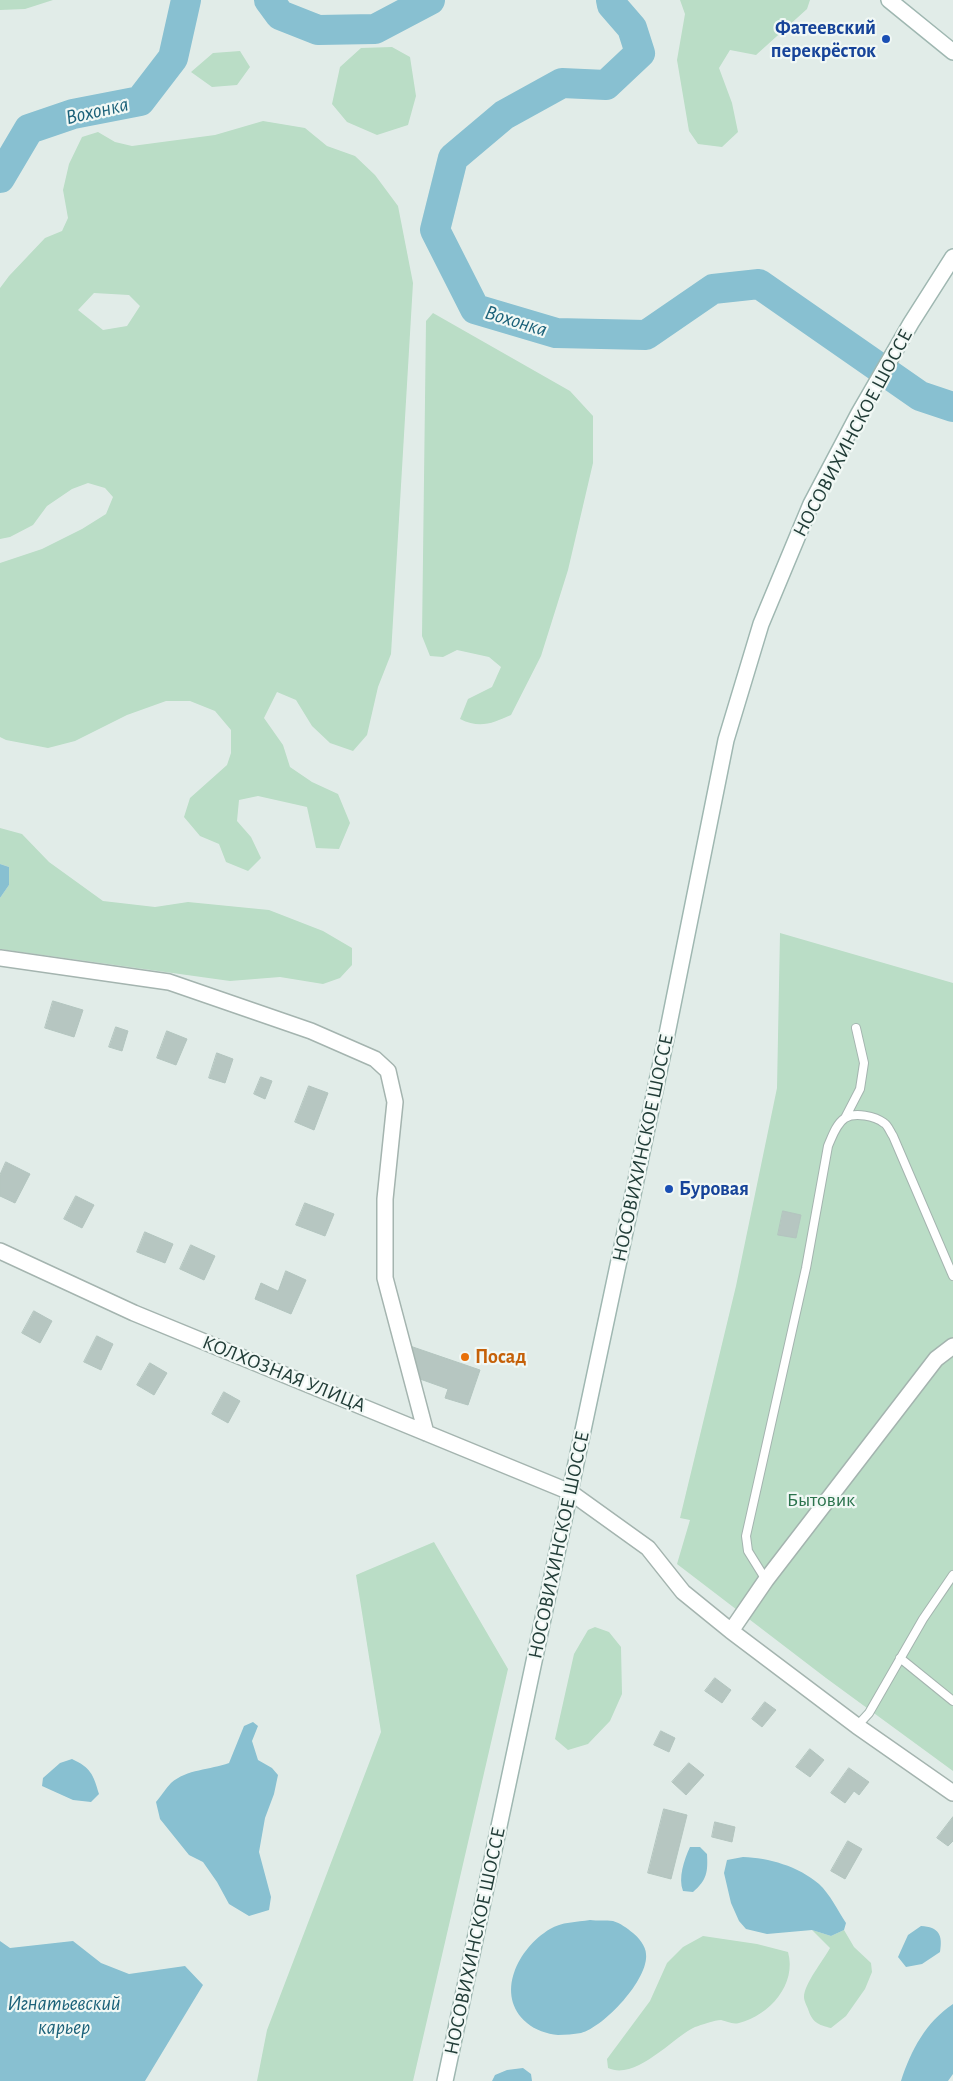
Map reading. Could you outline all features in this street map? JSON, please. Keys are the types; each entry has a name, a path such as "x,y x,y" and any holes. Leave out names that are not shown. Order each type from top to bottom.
{"street":[{"path":"889,0 953,52"},
{"name":"НОСОВИХИНСКОЕ ШОССЕ","path":"445,2081 667,1034 726,740 762,624 811,504 859,413 953,256"},
{"path":"0,958 169,982 311,1031 375,1059 388,1071 395,1102 385,1199 384,1278 426,1433"},
{"name":"КОЛХОЗНАЯ УЛИЦА","path":"0,1251 134,1313 570,1492 648,1548 683,1592 730,1631 857,1726 953,1794"},
{"path":"730,1631 766,1580 936,1359 953,1346"}],"lane":[{"path":"766,1580 748,1552 746,1536 806,1268 828,1146 836,1128 845,1118 860,1089 864,1063 856,1028"},
{"path":"845,1118 856,1115 872,1117 885,1123 893,1136 953,1276"},
{"path":"857,1726 869,1713 900,1658 953,1574"},
{"path":"900,1658 953,1702"}],"green space":[{"path":"0,0 53,0 25,9 0,10"},
{"path":"680,0 810,0 807,9 756,55 730,50 719,68 732,103 738,132 722,147 698,144 689,131 677,60 685,14"},
{"path":"392,47 410,57 416,96 408,125 377,135 347,122 332,104 340,67 361,48"},
{"path":"240,51 250,67 237,85 212,87 191,72 213,53"},
{"path":"263,121 305,128 327,146 355,156 375,175 398,206 413,283 391,654 378,687 367,735 353,751 330,743 312,726 296,700 277,692 264,718 283,745 290,767 312,782 338,794 350,823 339,849 316,848 307,807 258,796 239,800 237,821 251,837 261,858 248,871 226,862 219,844 200,836 184,817 190,798 227,765 231,753 231,730 215,711 190,701 166,701 127,715 75,741 48,748 6,740 0,737 0,563 42,549 82,529 106,514 113,497 105,488 88,483 72,489 47,506 33,525 10,537 0,539 0,288 45,238 62,231 68,218 63,190 69,164 82,137 98,132 115,142 132,146 215,135","holes":["94,293 129,295 140,306 127,326 103,330 78,310"]},
{"path":"433,313 570,391 593,416 593,463 568,570 541,656 511,715 486,724 474,724 460,719 468,699 492,687 501,667 489,657 457,650 443,657 430,656 422,636 426,321"},
{"path":"0,828 22,834 49,862 103,901 155,907 188,902 269,910 323,931 352,948 352,965 340,978 323,984 280,977 230,981 0,949 0,898 9,885 9,867 0,864"},
{"name":"Бытовик","path":"780,933 953,983 953,1771 826,1678 677,1564 690,1520 680,1518 736,1286 777,1088"},
{"path":"434,1542 508,1669 413,2081 257,2081 267,2030 381,1732 356,1575"},
{"path":"595,1627 609,1632 621,1647 622,1694 610,1721 588,1744 568,1750 555,1739 574,1654 588,1630"},
{"path":"812,1930 831,1936 844,1930 854,1947 871,1963 872,1972 865,1989 846,2016 831,2028 814,2020 804,1999 810,1979 830,1948"},
{"path":"703,1936 757,1944 788,1952 790,1964 788,1975 785,1986 779,1996 761,2013 750,2019 736,2023 718,2020 695,2027 642,2064 630,2069 608,2068 607,2059 650,2001 667,1963 683,1947"}],"water":[{"path":"0,864 9,867 9,885 0,898"},
{"path":"253,1722 258,1726 252,1741 258,1760 272,1768 278,1775 274,1794 265,1818 259,1852 271,1897 269,1910 249,1916 229,1904 203,1862 189,1855 160,1819 156,1802 177,1778 191,1772 229,1763 244,1726"},
{"path":"72,1759 83,1765 93,1777 99,1794 91,1802 73,1800 42,1786 43,1778 60,1763"},
{"path":"690,1847 700,1847 707,1854 706,1875 693,1892 683,1891 681,1880 684,1863"},
{"path":"743,1857 783,1864 811,1878 823,1888 834,1903 846,1923 844,1930 831,1936 812,1930 767,1934 746,1929 739,1921 731,1903 724,1873 727,1860"},
{"path":"590,1920 616,1922 637,1937 646,1951 645,1964 640,1976 623,2001 591,2029 581,2033 558,2035 537,2030 517,2012 512,1999 511,1986 520,1960 538,1937 550,1929 564,1924"},
{"path":"921,1926 936,1930 941,1941 940,1952 922,1964 906,1967 898,1957 908,1935"},
{"name":"Игнатьевский карьер","path":"0,1941 10,1948 73,1941 101,1963 129,1974 185,1966 203,1985 145,2081 0,2081"},
{"path":"953,2004 953,2074 948,2081 901,2081 910,2058 927,2028 943,2011"},
{"path":"523,2068 531,2074 532,2081 492,2081 495,2075 507,2070"}],"building":[{"path":"53,1001 83,1010 74,1037 45,1028"},
{"path":"116,1027 128,1031 122,1051 109,1047"},
{"path":"167,1031 187,1039 176,1065 157,1058"},
{"path":"217,1053 233,1059 225,1083 209,1078"},
{"path":"261,1077 272,1081 265,1099 254,1094"},
{"path":"309,1086 328,1093 314,1130 295,1122"},
{"path":"6,1162 30,1174 15,1203 0,1196 0,1175"},
{"path":"76,1196 94,1205 82,1228 64,1219"},
{"path":"305,1203 334,1214 325,1236 296,1225"},
{"path":"783,1211 801,1215 796,1238 778,1235"},
{"path":"145,1232 173,1244 165,1263 137,1252"},
{"path":"191,1245 215,1256 204,1280 180,1269"},
{"path":"286,1271 306,1280 291,1314 255,1299 261,1283 278,1291"},
{"path":"34,1311 52,1321 40,1343 22,1333"},
{"path":"97,1336 113,1344 101,1370 84,1362"},
{"path":"407,1345 480,1370 468,1405 445,1398 448,1389 420,1379"},
{"path":"150,1363 167,1373 154,1395 137,1385"},
{"path":"224,1392 240,1401 228,1423 212,1414"},
{"path":"715,1678 731,1690 722,1703 705,1691"},
{"path":"765,1702 776,1710 762,1727 752,1719"},
{"path":"661,1731 675,1738 669,1752 654,1745"},
{"path":"810,1749 824,1760 810,1777 796,1767"},
{"path":"689,1763 704,1775 686,1795 672,1782"},
{"path":"849,1768 869,1782 859,1795 854,1791 845,1803 831,1793"},
{"path":"664,1809 687,1815 671,1879 648,1873"},
{"path":"953,1817 953,1841 948,1846 937,1838"},
{"path":"715,1822 735,1827 732,1842 712,1837"},
{"path":"848,1841 862,1849 845,1879 831,1871"}],"waterway":[{"name":"Вохонка","path":"0,178 29,129 73,114 140,101 173,58 186,0"},
{"name":"Вохонка","path":"269,0 280,15 318,30 375,29 430,0"},
{"name":"Вохонка","path":"611,0 612,5 632,28 640,53 606,85 562,83 504,115 453,158 435,230 475,309 556,333 646,335 713,289 759,284 920,396 953,407"}],"place":[{"name":"Фатеевский перекрёсток","path":"886,39"},
{"name":"Буровая","path":"669,1189"},
{"name":"Посад","path":"465,1357"}]}
